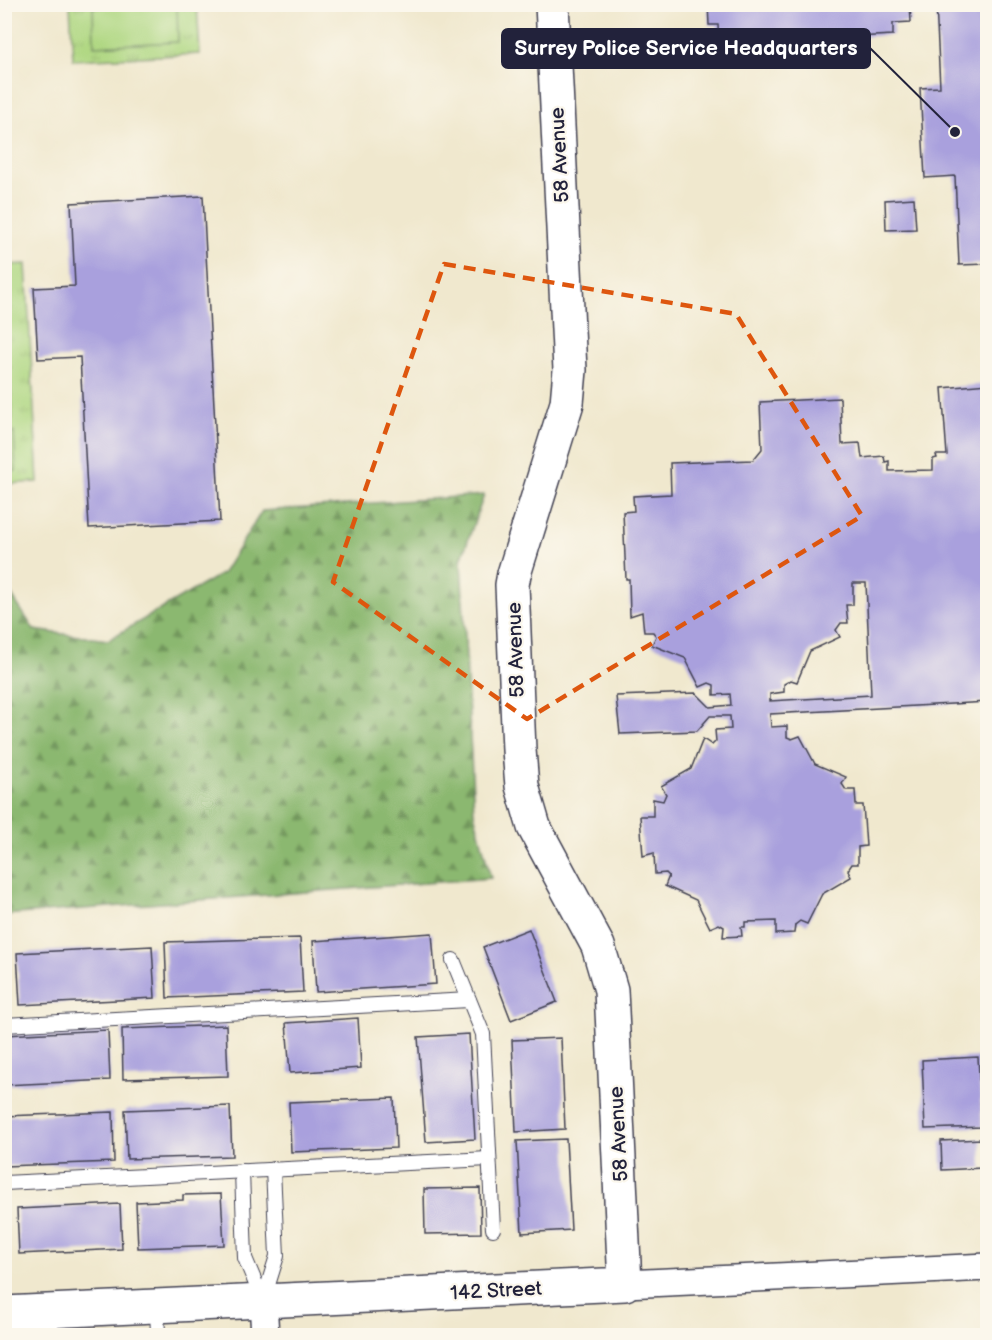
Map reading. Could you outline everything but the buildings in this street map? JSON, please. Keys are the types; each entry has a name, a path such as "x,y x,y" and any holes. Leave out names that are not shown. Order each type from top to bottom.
{"street":[{"name":"58 Avenue","path":"552,4 570,370 567,403 512,585 519,750 522,786 534,827 598,946 611,990 625,1284"},
{"name":"142 Street","path":"4,1313 157,1321 263,1301 987,1267"},
{"path":"263,1301 265,1335"}],"lane":[{"path":"453,960 483,1034 493,1229"},
{"path":"4,1025 469,1000"},
{"path":"4,1183 489,1159"},
{"path":"263,1301 277,1256 273,1169"},
{"path":"242,1171 245,1258 263,1301"}],"highlighted area":[{"path":"444,264 736,314 862,516 527,719 333,582"}],"green space":[{"path":"70,5 197,5 200,54 73,60"},
{"path":"177,5 178,42 94,46 93,7"},
{"path":"26,264 38,482 5,484 5,265"},
{"path":"10,380 12,419 5,419 5,381"},
{"path":"14,432 16,471 5,471 5,433"},
{"path":"484,495 461,560 474,813 491,878 5,915 5,585 34,630 108,640 223,573 262,511"}],"place":[{"name":"Surrey Police Service Headquarters","path":"955,132"}]}
